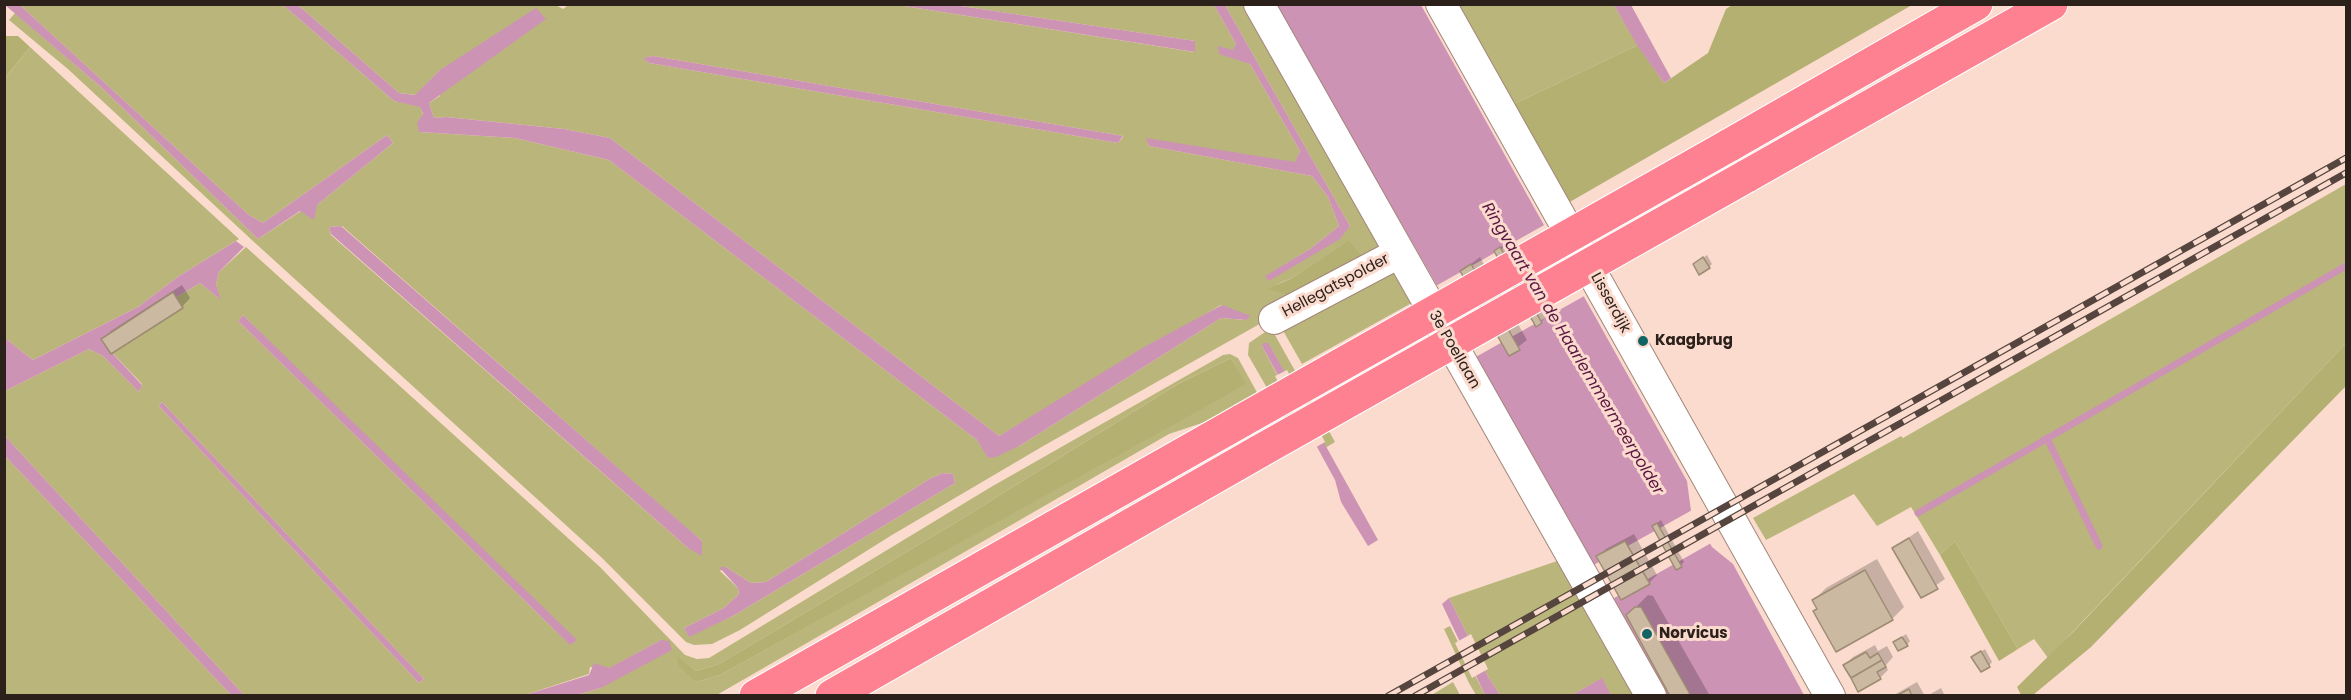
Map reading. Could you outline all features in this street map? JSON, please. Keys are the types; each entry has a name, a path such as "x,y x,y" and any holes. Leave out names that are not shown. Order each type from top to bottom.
{"highway":[{"path":"756,696 1976,4"},
{"path":"832,696 2051,4"}],"street":[{"name":"3e Poellaan","path":"1259,4 1651,696"},
{"name":"Lisserdijk","path":"1441,4 1830,696"},
{"name":"Hellegatspolder","path":"1274,320 1399,253"}],"shaded area":[{"path":"554,4 563,9 570,4 898,5 1194,52 1195,41 954,5 1214,5 1236,44 1234,51 1250,64 1300,151 1295,163 1147,139 1149,146 1312,176 1328,197 1339,226 1310,249 1266,276 1350,226 1225,5 1253,5 1381,245 1357,269 1045,445 892,535 740,630 712,644 694,645 686,642 601,557 254,242 69,70 9,20 15,13 101,87 258,239 301,211 317,205 393,143 387,135 263,223 249,215 20,5 283,5 394,101 420,106 423,115 419,132 515,138 609,160 977,440 989,458 1021,445 1221,318 1246,320 1221,305 999,436 610,138 564,129 446,117 434,118 429,103 440,96 440,70 416,95 399,93 298,5","holes":["653,56 1123,137 1118,143 649,63 644,58","342,226 702,541 688,548 331,235 329,227","1349,242 1362,255 1275,285 1292,278","943,473 953,474 955,483 733,616 689,636 684,628 724,608 739,594 738,588 720,571 726,567 751,583 766,582 931,478"]},
{"path":"1455,5 1614,5 1638,45 1512,105"},
{"path":"1732,5 1912,5 1568,203 1512,105 1638,45 1664,83 1708,53 1726,9"},
{"path":"5,36 18,36 30,47 6,77"},
{"path":"30,47 239,239 179,276 138,307 33,360 5,338 4,73 7,76"},
{"path":"2346,184 2346,343 2048,658 2034,639 2018,649 1955,541 1940,555 1911,507 1877,526 1854,494 1766,540 1753,518 1901,436 1903,438"},
{"path":"1349,241 1363,256 1288,295 1268,289 1292,278"},
{"path":"246,247 600,567 685,655 697,659 709,658 991,487 1223,355 1230,354 1238,358 1259,396 1229,414 1169,434 715,696 576,695 601,688 661,640 608,669 590,667 589,674 525,695 244,695 5,436 5,391 89,349 103,356 139,392 142,384 102,342 200,283 220,299 216,284 219,272","holes":["243,315 570,645 238,321","1231,358 1245,384 720,675 696,682 677,657 696,671 719,664 955,523 1178,384","162,402 424,679 419,683 159,406"]},
{"path":"1389,265 1417,300 1302,364 1281,327"},
{"path":"1271,328 1335,442 1325,448 1272,349 1262,346 1311,439 1300,445 1248,355 1249,343"},
{"path":"2346,343 2346,386 2091,647 2033,695 2021,695 2017,687 2074,631"},
{"path":"1231,358 1246,384 1175,424 720,675 696,682 679,666 677,656 696,671 719,664 955,523 1178,384"},
{"path":"5,456 231,695 5,695"},
{"path":"1955,541 2018,649 1999,661 1940,555"},
{"path":"1563,559 1639,695 1611,695 1601,679 1572,695 1500,695 1489,678 1449,598"},
{"path":"1450,626 1485,695 1476,695 1469,683 1444,629"},
{"path":"1453,682 1460,695 1430,696"}],"water":[{"path":"5,5 20,5 249,215 263,223 387,135 393,143 317,205 314,220 300,211 258,239 101,87"},
{"path":"283,5 298,5 399,93 415,95 440,70 536,8 546,19 429,103 434,118 446,117 564,129 610,138 999,436 1144,347 1222,305 1251,316 1246,320 1221,318 1021,445 996,457 988,458 977,440 609,160 515,138 419,132 417,123 423,114 420,107 394,101"},
{"path":"898,5 954,5 1195,41 1195,52"},
{"path":"1214,5 1225,5 1350,226 1340,239 1269,281 1265,276 1310,249 1339,226 1328,197 1312,176 1149,146 1146,138 1295,162 1300,151 1250,64 1219,54 1218,46 1233,50 1236,44"},
{"name":"Ringvaart van de Haarlemmermeerpolder","path":"1275,5 1421,5 1687,481 1691,511 1712,547 1733,564 1804,695 1664,695 1435,282"},
{"path":"1614,5 1631,5 1671,78 1664,83 1637,45"},
{"path":"653,56 1123,136 1118,143 649,63 643,58"},
{"path":"341,226 702,541 702,556 688,548 331,234 329,227"},
{"path":"236,241 244,247 219,272 216,284 221,300 200,283 102,342 142,385 139,392 103,356 89,349 5,391 5,338 33,360 138,307 179,276"},
{"path":"243,315 577,640 570,645 238,321"},
{"path":"1268,343 1272,349 1378,540 1368,546 1341,502 1335,480 1262,346"},
{"path":"162,402 424,679 419,683 159,406"},
{"path":"5,436 244,695 231,695 5,456"},
{"path":"943,473 953,474 955,483 733,616 689,637 684,628 724,608 739,594 738,588 719,567 726,567 751,583 766,582 931,478"},
{"path":"1449,598 1489,678 1500,695 1485,695 1442,604"},
{"path":"661,640 669,641 672,650 601,688 576,695 525,695 589,675 594,663 609,668"},
{"path":"1602,678 1611,695 1572,695"}],"pier":[{"path":"1546,224 1586,295 1474,358 1434,287"},
{"path":"1287,370 1325,442 1313,449 1275,376"},
{"path":"1694,509 1713,542 1609,601 1590,567"},
{"path":"1471,634 1488,669 1472,678 1455,643"}],"building":[{"path":"1500,247 1542,323 1536,327 1494,251"},
{"path":"1703,257 1710,268 1699,275 1693,264"},
{"path":"1471,264 1520,350 1509,356 1460,271"},
{"path":"173,292 183,308 111,354 101,339"},
{"path":"1657,523 1682,567 1676,570 1652,526"},
{"path":"1909,538 1938,589 1921,598 1892,548"},
{"path":"1625,541 1650,584 1621,600 1596,556"},
{"path":"1865,570 1893,620 1836,652 1813,611 1817,609 1812,600"},
{"name":"Norvicus","path":"1635,607 1641,607 1691,696 1670,696 1626,615"},
{"path":"1902,637 1908,646 1898,651 1893,642"},
{"path":"1981,651 1990,667 1981,672 1971,657"},
{"path":"1866,652 1870,658 1878,653 1882,660 1851,678 1843,665"},
{"path":"1882,660 1886,667 1877,672 1881,679 1858,692 1851,678"},
{"path":"1909,689 1912,696 1896,696"}],"waterway":[{"path":"1918,513 2346,266"},
{"path":"2047,438 2099,546"}],"railway":[{"path":"1388,696 2346,158"},
{"path":"1415,696 2346,173"}],"place":[{"name":"Kaagbrug","path":"1643,341"},
{"name":"Norvicus","path":"1647,634"}]}
